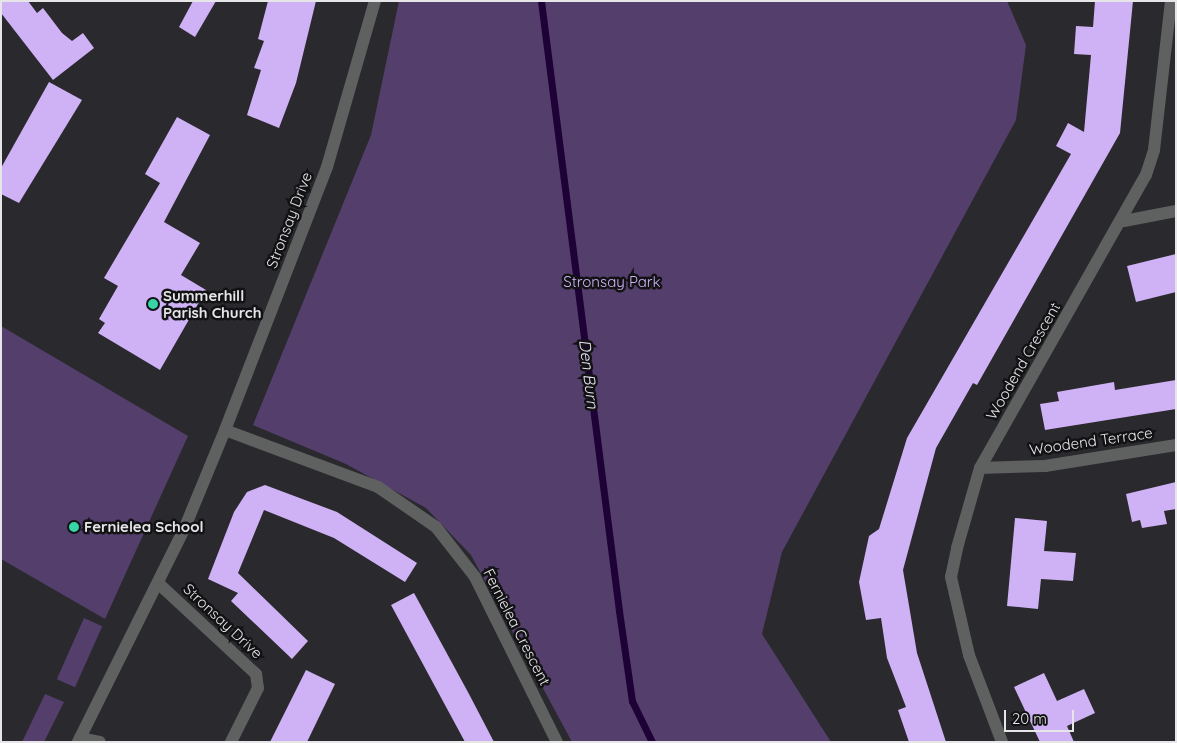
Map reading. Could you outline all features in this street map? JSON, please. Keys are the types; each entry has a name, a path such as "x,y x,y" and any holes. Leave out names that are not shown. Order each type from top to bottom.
{"street":[{"name":"Stronsay Drive","path":"100,742 79,740 158,583 225,430 327,167 375,1"},
{"name":"Woodend Crescent","path":"1002,742 969,654 951,577 980,468 1124,221 1154,150 1171,1"},
{"path":"1124,221 1176,211"},
{"name":"Fernielea Crescent","path":"225,430 378,487 436,527 475,577 557,742"},
{"name":"Woodend Terrace","path":"980,468 1045,466 1176,445"},
{"name":"Stronsay Drive","path":"158,583 256,674 258,688 231,742"}],"green space":[{"name":"Stronsay Park","path":"399,1 1007,1 1026,45 1016,120 782,552 762,634 831,742 572,742 471,555 426,508 346,464 253,425 371,135"},
{"name":"Fernielea School","path":"1,326 188,436 105,619 1,559"},
{"path":"84,618 102,626 75,687 57,679"},
{"path":"45,694 64,702 44,742 22,742"}],"building":[{"path":"1,1 28,1 37,13 43,8 62,33 72,41 83,33 94,48 53,80 1,13"},
{"path":"193,1 216,1 195,37 179,27"},
{"path":"268,1 316,1 296,83 279,128 247,115 261,70 254,68 264,41 258,39"},
{"path":"1095,1 1133,1 1120,133 977,385 973,383 936,448 903,570 917,653 946,742 909,742 898,710 906,707 887,658 881,618 866,620 859,582 869,536 879,529 907,438 1071,154 1056,146 1068,123 1084,132 1091,55 1074,54 1076,26 1093,27"},
{"path":"49,82 82,100 19,203 1,194 1,168"},
{"name":"Summerhill Parish Church","path":"177,117 210,135 164,222 200,243 181,275 206,290 160,370 98,333 105,323 99,319 118,286 104,278 160,183 145,174"},
{"path":"1176,254 1176,292 1136,302 1127,266"},
{"path":"1176,380 1176,409 1045,430 1040,404 1059,401 1057,392 1114,382 1115,390"},
{"path":"1176,482 1176,509 1164,511 1167,524 1142,528 1140,520 1132,522 1126,494"},
{"path":"265,485 337,512 417,563 405,582 334,538 264,510 238,573 308,641 292,659 231,601 238,593 208,579 234,512 247,492"},
{"path":"1015,518 1047,521 1044,551 1076,553 1073,581 1041,579 1038,609 1007,606"},
{"path":"414,593 494,742 465,742 391,605"},
{"path":"306,670 335,684 307,742 270,742"},
{"path":"1044,673 1057,701 1084,689 1095,713 1067,726 1074,742 1040,742 1014,687"}],"waterway":[{"name":"Den Burn","path":"541,1 632,701 652,742"}],"place":[{"name":"Summerhill Parish Church","path":"153,304"},
{"name":"Fernielea School","path":"74,527"}]}
